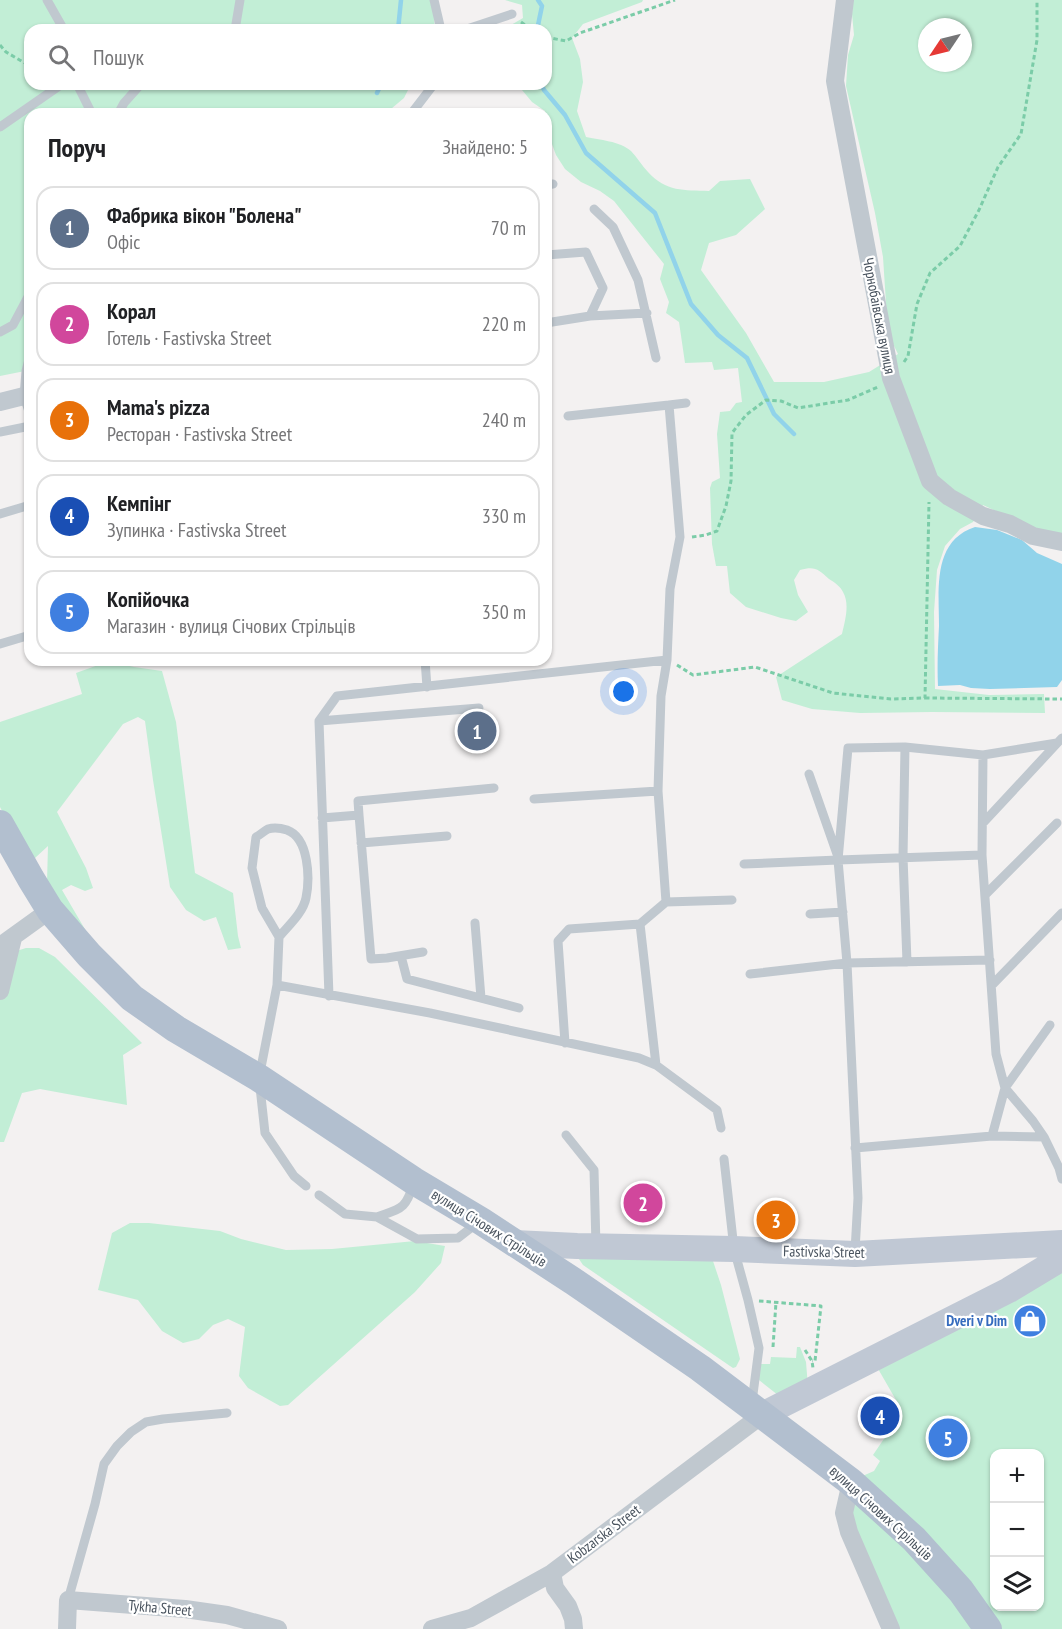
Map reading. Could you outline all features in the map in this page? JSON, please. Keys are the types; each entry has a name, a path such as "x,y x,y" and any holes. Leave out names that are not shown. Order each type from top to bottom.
{"main road":[{"name":"вулиця Січових Стрільців","path":"0,824 50,910 89,955 132,998 176,1029 259,1078 414,1181 481,1221 700,1368 851,1482 914,1539 961,1591 988,1629"},
{"name":"Fastivska Street","path":"514,1243 855,1254 1062,1243"},
{"path":"573,1281 567,1262 568,1256 572,1250 587,1246"},
{"path":"756,1411 812,1390 1009,1290 1062,1258"}],"street":[{"name":"Чорнобаївська вулиця","path":"845,0 835,81 891,378 930,481"},
{"path":"0,402 24,398"},
{"path":"930,481 949,497 983,516 1010,524 1034,536 1062,542"},
{"path":"0,992 6,942 50,910"},
{"name":"Kobzarska Street","path":"432,1629 471,1618 552,1573 756,1411"},
{"path":"851,1482 844,1513 849,1532 891,1629"},
{"path":"552,1573 555,1588 568,1606 574,1629"},
{"path":"67,1629 68,1600"},
{"name":"Tykha Street","path":"68,1600 206,1612 227,1615 278,1629"}],"lane":[{"path":"47,0 61,24"},
{"path":"236,24 240,0"},
{"path":"434,0 440,24"},
{"path":"483,24 512,14"},
{"path":"27,108 53,90"},
{"path":"80,90 89,108"},
{"path":"121,108 136,90"},
{"path":"416,108 429,90"},
{"path":"0,127 24,110"},
{"path":"594,209 613,227 638,280 656,358"},
{"path":"552,255 586,252 603,288 590,316"},
{"path":"0,332 13,326 24,305"},
{"path":"552,322 590,316 647,314"},
{"path":"568,416 686,403"},
{"path":"666,902 658,791 661,696 667,660 670,589 680,537 669,405"},
{"path":"0,432 24,427"},
{"path":"0,514 24,506"},
{"path":"0,644 24,637"},
{"path":"329,996 318,721 337,696 667,660"},
{"path":"425,666 427,687"},
{"path":"318,721 479,708"},
{"path":"855,1254 858,1198 847,963 838,860 848,748 905,747 983,755 1060,740"},
{"path":"982,823 1060,740"},
{"path":"905,747 903,858 907,962"},
{"path":"983,755 982,855 996,1054 1005,1088 1044,1137 1062,1179"},
{"path":"809,774 838,860"},
{"path":"423,952 371,959 358,801 494,788"},
{"path":"534,799 658,791"},
{"path":"322,818 359,815"},
{"path":"985,896 1057,822"},
{"path":"279,937 306,899 308,869 303,847 293,832 281,828 269,829 256,837 252,868 262,908 279,937 277,985 259,1078 265,1133 294,1176 306,1186"},
{"path":"361,843 447,836"},
{"path":"744,864 982,855"},
{"path":"565,1043 558,941 569,929 640,924 666,902 732,900"},
{"path":"810,914 843,912"},
{"path":"992,986 1062,913"},
{"path":"475,923 482,998"},
{"path":"640,924 656,1065"},
{"path":"401,956 407,979 519,1008"},
{"path":"750,974 847,963 990,960"},
{"path":"277,985 430,1013 639,1058 656,1065 717,1110 721,1128"},
{"path":"992,1136 1005,1088 1050,1025"},
{"path":"566,1136 594,1170 587,1246"},
{"path":"855,1148 992,1136 1044,1137"},
{"path":"724,1159 734,1249 759,1348 756,1411"},
{"path":"377,1217 401,1209 408,1200 414,1181"},
{"path":"319,1195 345,1214 377,1217 417,1239 458,1238 481,1221"},
{"path":"68,1600 104,1464 117,1446 131,1432 146,1422 227,1413"}],"path":[{"path":"552,38 566,41 580,33 675,0"},
{"path":"680,537 706,535 717,531 726,506 731,481 732,433 746,415 766,400 780,401 798,408 848,400 874,389 891,378 908,357 917,304 930,273 960,246 998,167 1021,134 1037,40 1037,0"},
{"path":"0,45 6,52 24,62"},
{"path":"925,698 930,481"},
{"path":"667,660 693,675 755,667 833,693 891,699 1062,699"},
{"path":"748,1300 821,1306 815,1362 812,1361"},
{"path":"773,1347 776,1302"}],"green space":[{"path":"0,0 430,0 435,24 24,24 24,90 408,90 404,98 392,108 24,108 24,371 0,376"},
{"path":"505,0 643,0 583,24 572,38 580,59 583,82 577,111 586,137 615,143 626,148 655,179 676,189 709,191 720,181 750,179 765,209 736,235 709,243 701,270 746,333 774,382 824,382 869,372 898,354 888,334 883,257 846,86 848,55 854,35 853,0 1062,0 1062,537 1038,531 983,505 973,522 960,529 945,546 937,570 934,612 935,689 989,695 1044,694 1045,713 860,713 812,709 782,700 776,677 842,634 846,613 845,597 835,583 813,568 800,570 794,580 798,595 808,612 796,621 746,607 730,593 727,566 716,566 712,544 710,488 712,482 720,478 717,434 720,412 730,411 736,403 742,402 738,368 714,370 712,362 685,363 679,322 666,313 669,302 660,279 664,264 614,201 581,182 565,169 552,144 552,108 541,108 522,90 552,90 552,24 513,24 523,18 522,5"},
{"path":"95,666 130,666 162,671 176,722 195,873 233,893 241,948 228,950 216,917 204,921 186,910 170,887 145,721 138,717 123,724 57,812 86,868 93,888 85,891 71,885 62,890 86,931 83,934 47,882 48,846 35,858 19,845 0,807 0,722 82,694 76,673"},
{"path":"26,948 39,948 55,957 142,1043 123,1055 127,1105 40,1089 22,1093 4,1142 0,1142 0,960 10,953"},
{"path":"130,1223 220,1231 241,1239 286,1250 332,1249 415,1241 445,1246 441,1263 415,1292 288,1405 280,1406 248,1388 239,1376 245,1327 228,1319 213,1325 199,1339 183,1343 162,1331 138,1300 98,1290 112,1233"},
{"path":"581,1254 713,1261 740,1359 736,1367 733,1368 583,1265 579,1259"},
{"path":"1062,1259 1062,1629 892,1629 850,1531 851,1481 874,1471 880,1461 873,1455 898,1418 895,1412 900,1407 873,1360"},
{"path":"797,1347 800,1347 806,1362 808,1387 783,1399 759,1380 759,1364 770,1364 771,1357 796,1358"}],"water":[{"path":"975,527 997,530 1022,540 1037,553 1062,564 1062,680 1057,687 990,689 960,685 938,686 941,568 951,543 961,534"}],"waterway":[{"path":"399,24 401,0"},
{"path":"538,0 542,6 538,24"},
{"path":"544,90 565,115 586,153 655,213 691,304 718,335 747,358 774,414 794,434"}],"place":[{"name":"Фабрика вікон \"Болена\"","path":"477,731"},
{"name":"Корал","path":"643,1203"},
{"name":"Mama's pizza","path":"776,1220"},
{"name":"Dveri v Dim","path":"1030,1321"},
{"name":"Кемпінг","path":"880,1416"},
{"name":"Копійочка","path":"948,1438"}]}
